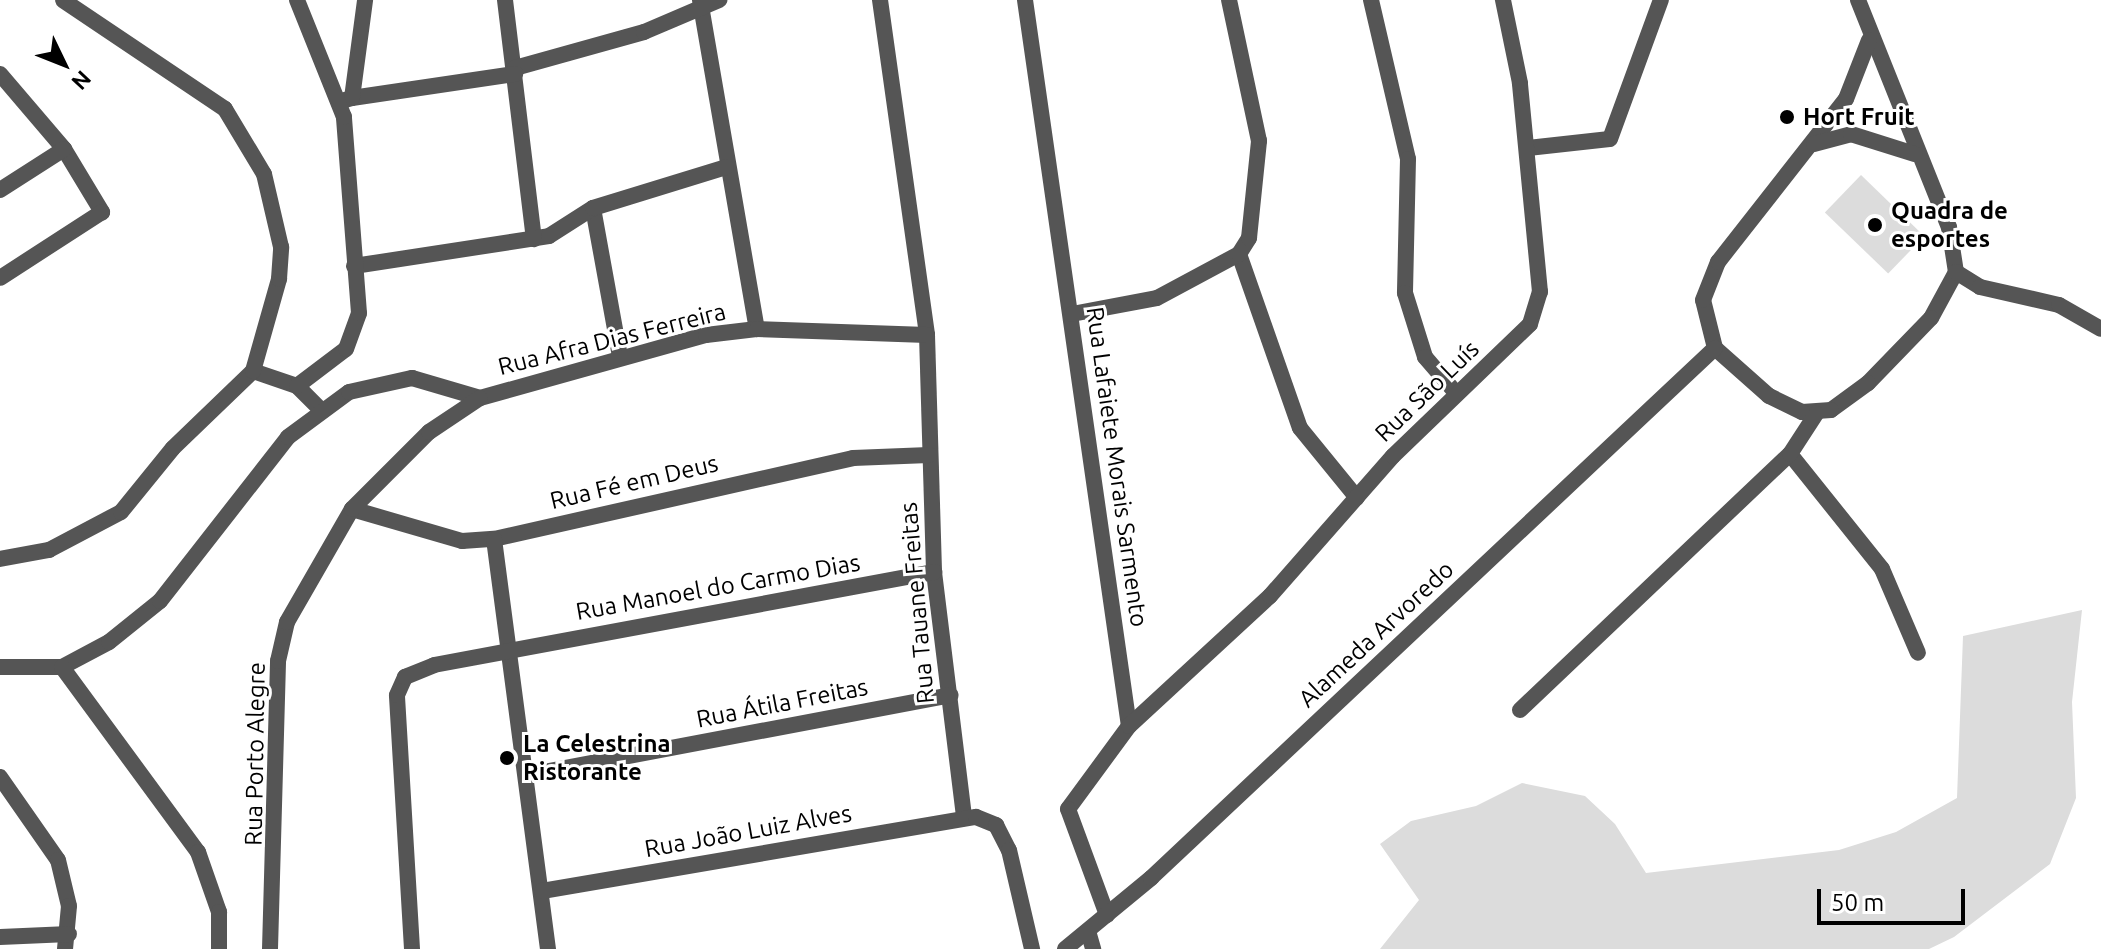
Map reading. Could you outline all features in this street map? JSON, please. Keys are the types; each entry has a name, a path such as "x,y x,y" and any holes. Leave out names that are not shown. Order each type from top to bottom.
{"street":[{"path":"0,559 49,550 106,524 253,371 271,321 281,247 264,174 247,139 196,83 63,0"},
{"path":"297,0 346,99"},
{"path":"297,386 353,337 354,266 346,99 365,0"},
{"path":"505,0 534,239"},
{"path":"346,99 515,71 654,28 701,2 719,0"},
{"name":"Rua Tauane Freitas","path":"880,0 927,335 934,572 964,818"},
{"name":"Rua Lafaiete Morais Sarmento","path":"1025,0 1129,726"},
{"path":"1229,0 1259,141 1253,219 1239,254 1300,428 1357,498"},
{"path":"1371,0 1408,159 1405,293 1425,357 1456,393"},
{"name":"Rua São Luís","path":"1129,726 1260,607 1357,498 1537,309 1528,148 1503,0"},
{"path":"1528,148 1610,139 1661,0"},
{"path":"1520,710 1790,454 1816,414 1868,383 1931,318 1956,272 1953,239 1869,40 1858,0"},
{"path":"701,2 726,167 757,329"},
{"path":"1816,414 1785,407 1715,348 1703,316 1707,282 1858,80 1869,40"},
{"path":"0,74 64,149 102,212 0,278"},
{"path":"1811,145 1851,134 1915,154"},
{"path":"0,190 64,149"},
{"path":"354,266 534,239 593,208 726,167"},
{"path":"593,208 620,357"},
{"path":"1072,314 1139,304 1239,254"},
{"path":"1956,272 1980,287 2059,305 2101,329"},
{"name":"Rua Afra Dias Ferreira","path":"62,667 109,642 160,601 274,453 320,409 369,385 412,378 480,398 620,357 757,329 927,335"},
{"name":"Alameda Arvoredo","path":"1065,949 1107,915 1715,348"},
{"path":"253,371 297,386 320,409"},
{"name":"Rua Porto Alegre","path":"271,943 278,661 304,583 352,509 429,432 480,398"},
{"path":"1790,454 1882,569 1918,653"},
{"name":"Rua Fé em Deus","path":"352,509 462,541 494,539 840,461 929,455"},
{"path":"494,539 528,775 548,949"},
{"name":"Rua Manoel do Carmo Dias","path":"412,949 397,695 405,677 434,665 934,572"},
{"path":"0,667 62,667 198,852 219,912 219,949"},
{"name":"Rua Átila Freitas","path":"528,775 950,695"},
{"path":"1107,915 1068,809 1129,726"},
{"path":"0,777 58,860 67,942 0,937"},
{"path":"964,818 987,819 1002,834 1032,949"},
{"name":"Rua João Luiz Alves","path":"542,891 964,818"},
{"path":"1088,931 1093,949"},
{"path":"257,949 271,943"}],"shaded area":[{"name":"Quadra de esportes","path":"1861,175 1924,236 1888,274 1825,212"},
{"path":"2082,610 2072,702 2076,798 2050,864 1954,937 1929,949 1380,949 1419,900 1380,844 1411,821 1476,806 1522,783 1585,796 1615,824 1646,873 1839,850 1896,832 1957,798 1963,636"}],"place":[{"name":"Hort Fruit","path":"1787,117"},
{"name":"Quadra de esportes","path":"1875,225"},
{"name":"La Celestrina Ristorante","path":"507,758"}]}
